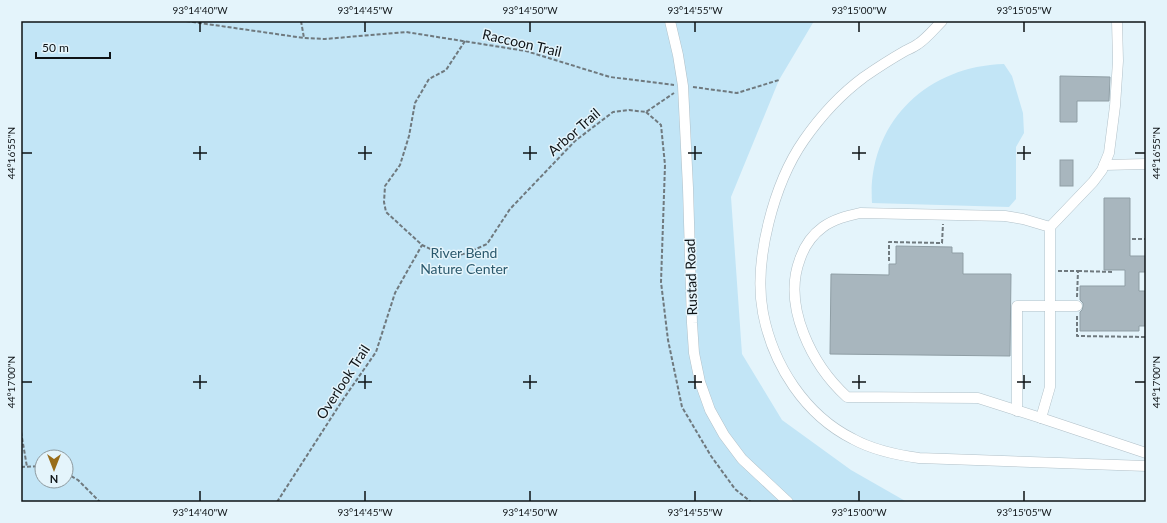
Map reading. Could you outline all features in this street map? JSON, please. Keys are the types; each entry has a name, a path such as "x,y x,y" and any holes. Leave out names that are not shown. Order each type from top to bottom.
{"street":[{"name":"Rustad Road","path":"670,21 683,86 688,188 692,331 694,353 700,382 710,410 724,435 742,459 788,502"},
{"path":"942,21 918,45 879,67 840,97 803,140 789,166 775,198 767,225 761,275 762,313 775,355 785,374 798,393 825,421 852,439 874,448 920,458 1146,466"},
{"path":"1041,418 1050,387 1050,227 1093,182 1102,170 1110,153 1118,60 1117,21"},
{"path":"1104,165 1146,164"},
{"path":"1050,227 1023,219 1005,216 860,213 846,216 834,221 816,233 808,242 797,266 794,290 798,319 804,335 823,369 837,388 847,397 978,398 1146,453"},
{"path":"1017,410 1017,306 1077,306"}],"path":[{"name":"Raccoon Trail","path":"186,21 304,38 325,39 406,32 526,51 610,77 737,93 779,80"},
{"path":"301,21 304,38"},
{"name":"Arbor Trail","path":"466,41 446,70 429,79 415,103 409,136 400,164 385,186 384,202 386,212 422,245 438,252 452,257 488,244 510,209 575,141 613,112 629,110 646,112"},
{"path":"683,86 646,112 661,125 665,164 661,282 668,340 682,407 711,456 731,484 751,502"},
{"path":"889,262 889,242 942,243 944,215"},
{"path":"1132,239 1146,239"},
{"name":"Overlook Trail","path":"277,502 342,401 376,352 395,293 422,245"},
{"path":"1050,270 1114,272"},
{"path":"1078,271 1077,336 1146,337"},
{"path":"21,432 27,466"},
{"path":"21,467 34,466"},
{"path":"74,478 100,502"}],"green space":[{"name":"River Bend Nature Center","path":"21,21 814,21 779,80 731,197 742,354 782,420 851,470 907,502 21,502"},
{"path":"1004,64 1012,76 1023,113 1024,133 1016,147 1016,199 1009,207 872,203 873,174 880,148 891,125 907,105 927,88 950,75 976,67"}],"building":[{"path":"1060,76 1110,77 1109,101 1077,101 1077,122 1060,122"},
{"path":"1060,160 1073,160 1073,186 1060,186"},
{"path":"1104,198 1130,198 1130,256 1146,256 1146,272 1139,272 1139,291 1146,291 1146,326 1139,326 1139,331 1080,331 1080,312 1082,310 1083,303 1080,300 1080,286 1125,286 1125,270 1104,270"},
{"path":"896,246 952,247 952,253 963,253 963,274 1011,274 1010,356 830,354 831,274 889,275 889,264 896,264"}]}
